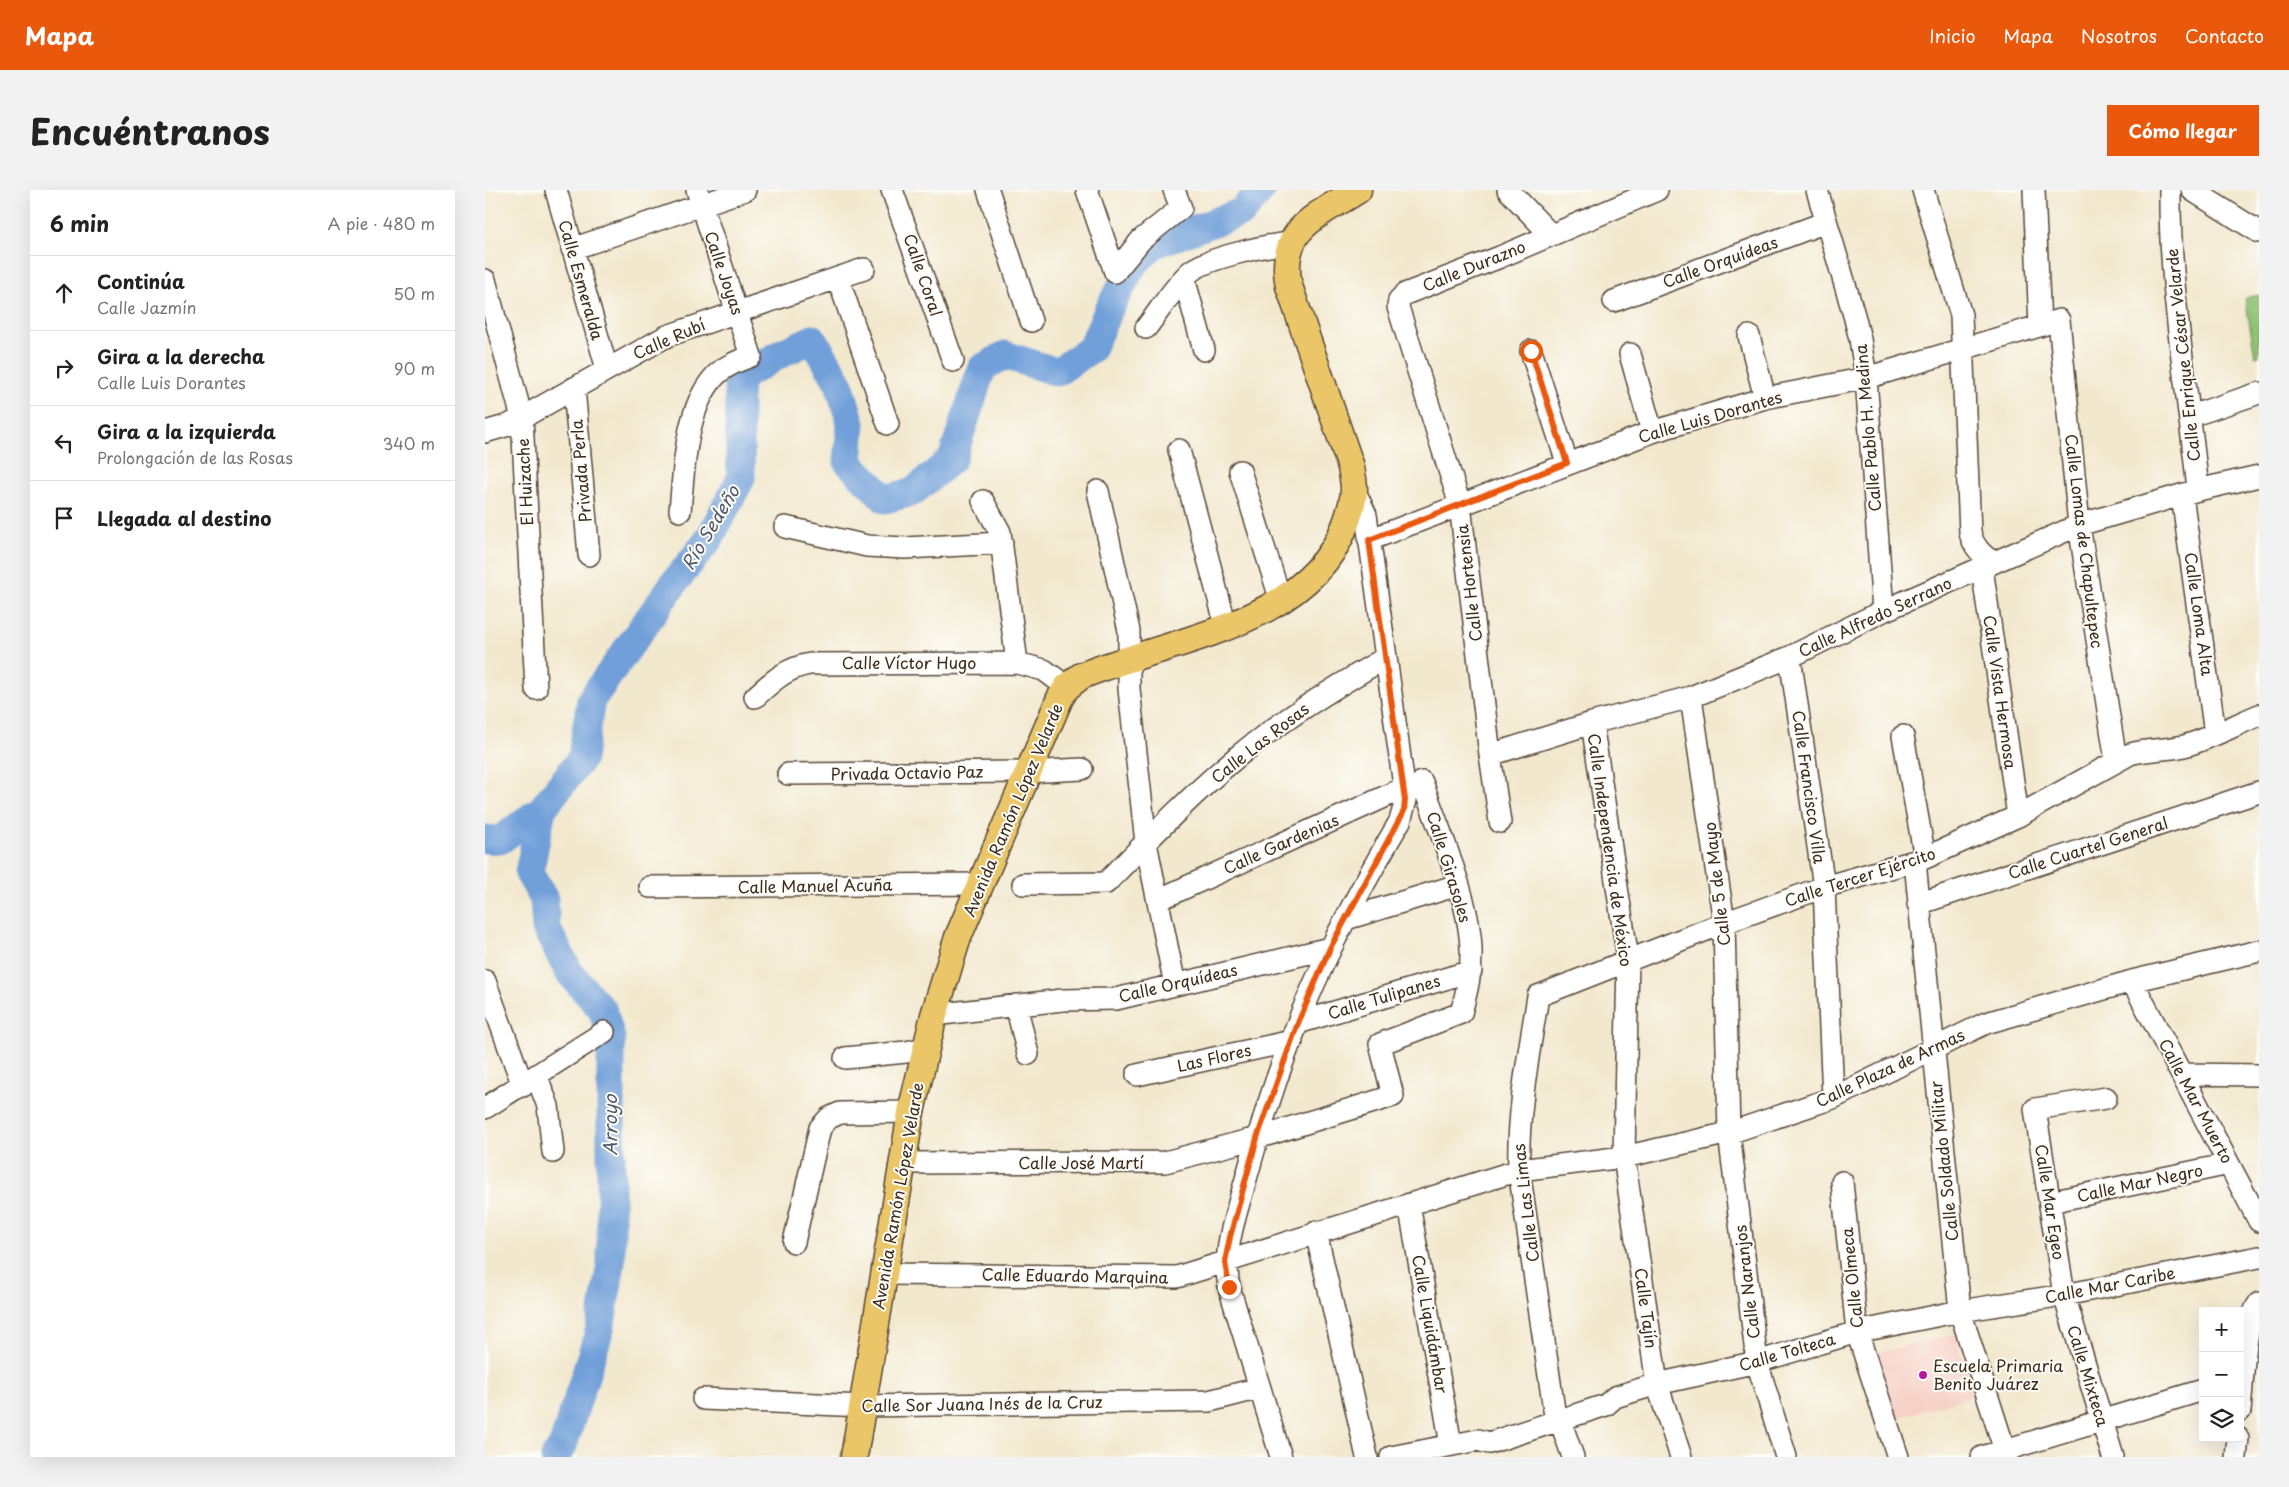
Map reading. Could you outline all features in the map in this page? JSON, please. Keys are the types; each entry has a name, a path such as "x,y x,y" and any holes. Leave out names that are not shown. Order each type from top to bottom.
{"main road":[{"name":"Avenida Ramón López Velarde","path":"854,1457 902,1163 925,1048 955,946 1027,772 1060,698 1067,687 1081,676 1258,614 1281,601 1303,585 1329,557 1343,532 1349,515 1354,489 1351,467 1289,286 1286,257 1290,243 1306,223 1358,190"}],"street":[{"name":"Calle Esmeralda","path":"556,190 607,369"},
{"path":"572,249 699,197 745,190"},
{"name":"Calle Coral","path":"892,190 953,361"},
{"path":"988,190 1031,321"},
{"path":"1087,190 1115,272 1177,199"},
{"name":"Calle Durazno","path":"1508,190 1550,234"},
{"name":"Calle Durazno","path":"1399,300 1405,294 1657,190"},
{"name":"Calle Pablo H. Medina","path":"1817,190 1860,339 1866,378 1883,611"},
{"name":"Calle Lomas de Chapultepec","path":"2034,190 2049,323 2116,762"},
{"name":"Calle Enrique César Velarde","path":"2170,190 2172,274 2178,333 2191,416 2190,492"},
{"path":"2192,190 2259,232"},
{"path":"1927,193 1961,315 1970,533 1973,543 1987,566"},
{"name":"Calle Joyas","path":"680,511 685,454 697,404 716,375 730,364 751,356 738,311 699,197"},
{"name":"Calle Orquídeas","path":"1614,301 1826,222"},
{"path":"1146,328 1185,278 1200,265 1268,245 1290,243"},
{"name":"Calle Rubí","path":"485,432 509,425 667,336 864,269"},
{"path":"839,278 887,424"},
{"path":"1185,278 1204,350"},
{"name":"El Huizache","path":"485,280 522,418 536,689"},
{"name":"Calle Hortensia","path":"1399,300 1398,307 1460,505 1490,755 1500,822"},
{"name":"Calle Luis Dorantes","path":"1369,540 1652,432 1765,398 1866,378 2049,323"},
{"path":"1749,336 1765,398"},
{"path":"1531,351 1567,463"},
{"path":"1630,354 1652,432"},
{"name":"Privada Perla","path":"574,388 589,555"},
{"path":"2191,416 2259,393"},
{"path":"1179,450 1226,626"},
{"path":"1240,471 1281,601"},
{"name":"Calle Alfredo Serrano","path":"1490,755 1592,722 1691,697 1791,657 1883,611 2079,525 2190,492 2259,476"},
{"path":"1281,1457 1229,1287 1225,1262 1257,1138 1295,1032 1330,948 1400,821 1405,800 1413,785 1385,658 1366,515 1354,489"},
{"path":"1098,491 1129,631 1129,689 1146,843 1175,985"},
{"name":"Calle Loma Alta","path":"2190,492 2215,734"},
{"path":"983,501 1000,532 1017,663"},
{"path":"785,527 841,542 867,546 905,548 1002,543"},
{"name":"Calle Vista Hermosa","path":"1987,566 2018,816"},
{"name":"Calle Francisco Villa","path":"1791,657 1824,887 1833,1098"},
{"name":"Calle Las Rosas","path":"1146,843 1237,757 1319,697 1385,658"},
{"name":"Calle Víctor Hugo","path":"755,697 781,674 794,667 809,664 1017,663 1044,670 1067,687"},
{"name":"Calle 5 de Mayo","path":"1691,697 1724,923 1729,1132"},
{"name":"Calle Tercer Ejército","path":"1538,996 1724,923 1824,887 1920,860 2018,816 2116,762 2147,749 2182,746 2259,715"},
{"name":"Calle Independencia de México","path":"1592,722 1629,960 1624,1157"},
{"name":"Calle Soldado Militar","path":"1903,736 1920,860 1918,904 1959,1311 2006,1453"},
{"name":"Privada Octavio Paz","path":"788,774 1027,772 1082,768"},
{"name":"Calle Girasoles","path":"1413,785 1458,885 1467,917 1471,948 1471,971 1461,1012"},
{"name":"Calle Gardenias","path":"1158,900 1413,785"},
{"name":"Calle Cuartel General","path":"1918,904 2259,792"},
{"path":"1023,884 1106,883 1146,843"},
{"name":"Calle Manuel Acuña","path":"650,887 980,884"},
{"path":"1346,919 1458,885"},
{"name":"Calle Orquídeas","path":"934,1015 1062,1000 1116,999 1330,948"},
{"name":"Calle Plaza de Armas","path":"1519,1170 1624,1157 1729,1132 1833,1098 1986,1023 2131,980 2259,951"},
{"name":"Calle Tulipanes","path":"1295,1032 1471,971"},
{"name":"Calle Mar Muerto","path":"2131,980 2259,1222"},
{"path":"485,981 530,1081 548,1106 553,1152"},
{"name":"Calle Las Limas","path":"1538,996 1521,1105 1518,1136 1519,1170 1557,1415 1573,1457"},
{"path":"1016,1005 1028,1054"},
{"name":"Calle José Martí","path":"902,1163 1165,1162 1257,1138 1393,1096 1380,1044 1461,1012"},
{"path":"485,1108 604,1032"},
{"name":"Las Flores","path":"1137,1075 1295,1032"},
{"path":"845,1058 906,1052 925,1048"},
{"path":"2181,1074 2259,1075"},
{"name":"Calle Mar Egeo","path":"2064,1295 2035,1109 2105,1098"},
{"path":"794,1242 820,1128 829,1118 840,1113 911,1112"},
{"name":"Calle Naranjos","path":"1729,1132 1757,1362 1786,1457"},
{"name":"Calle Tajín","path":"1624,1157 1657,1384 1681,1457"},
{"name":"Calle Mar Negro","path":"2050,1202 2229,1164"},
{"name":"Calle Eduardo Marquina","path":"885,1274 1177,1277 1519,1170"},
{"name":"Calle Olmeca","path":"1842,1182 1857,1332 1898,1457"},
{"name":"Calle Liquidámbar","path":"1409,1204 1443,1450"},
{"path":"1316,1232 1367,1457"},
{"name":"Calle Mar Caribe","path":"1959,1311 2064,1295 2259,1257"},
{"name":"Calle Mixteca","path":"2064,1295 2113,1457"},
{"path":"2244,1364 2249,1327 2253,1312 2259,1303"},
{"name":"Calle Tolteca","path":"1391,1457 1443,1450 1478,1440 1489,1443 1557,1415 1606,1405 1615,1396 1657,1384 1757,1362 1857,1332 1959,1311"},
{"name":"Calle Sor Juana Inés de la Cruz","path":"703,1399 863,1406 1209,1401 1260,1388"},
{"path":"1982,1457 2006,1453 2101,1420 2199,1391"},
{"path":"2236,1457 2238,1442"}],"shaded area":[{"name":"Escuela Primaria Benito Juárez","path":"1956,1335 1974,1396 1893,1419 1871,1354"}],"green space":[{"path":"2259,295 2259,356 2255,357 2245,298"}],"waterway":[{"name":"Río Sedeño","path":"485,839 500,840 542,809 582,758 591,700 674,583 709,539 741,478 738,379 784,352 813,339 839,383 851,424 848,462 885,499 913,492 952,459 982,368 1005,355 1057,372 1091,349 1109,309 1133,265 1154,244 1242,212 1261,190"},
{"name":"Arroyo","path":"542,809 529,873 544,899 546,928 569,972 603,1011 611,1038 611,1263 600,1329 563,1445 555,1457"}],"place":[{"name":"Escuela Primaria Benito Juárez","path":"1923,1375"}],"route":[{"path":"1229,1287 1225,1262 1230,1237 1257,1138 1298,1023 1330,948 1404,811 1405,800 1369,540 1567,463 1531,351"}]}
